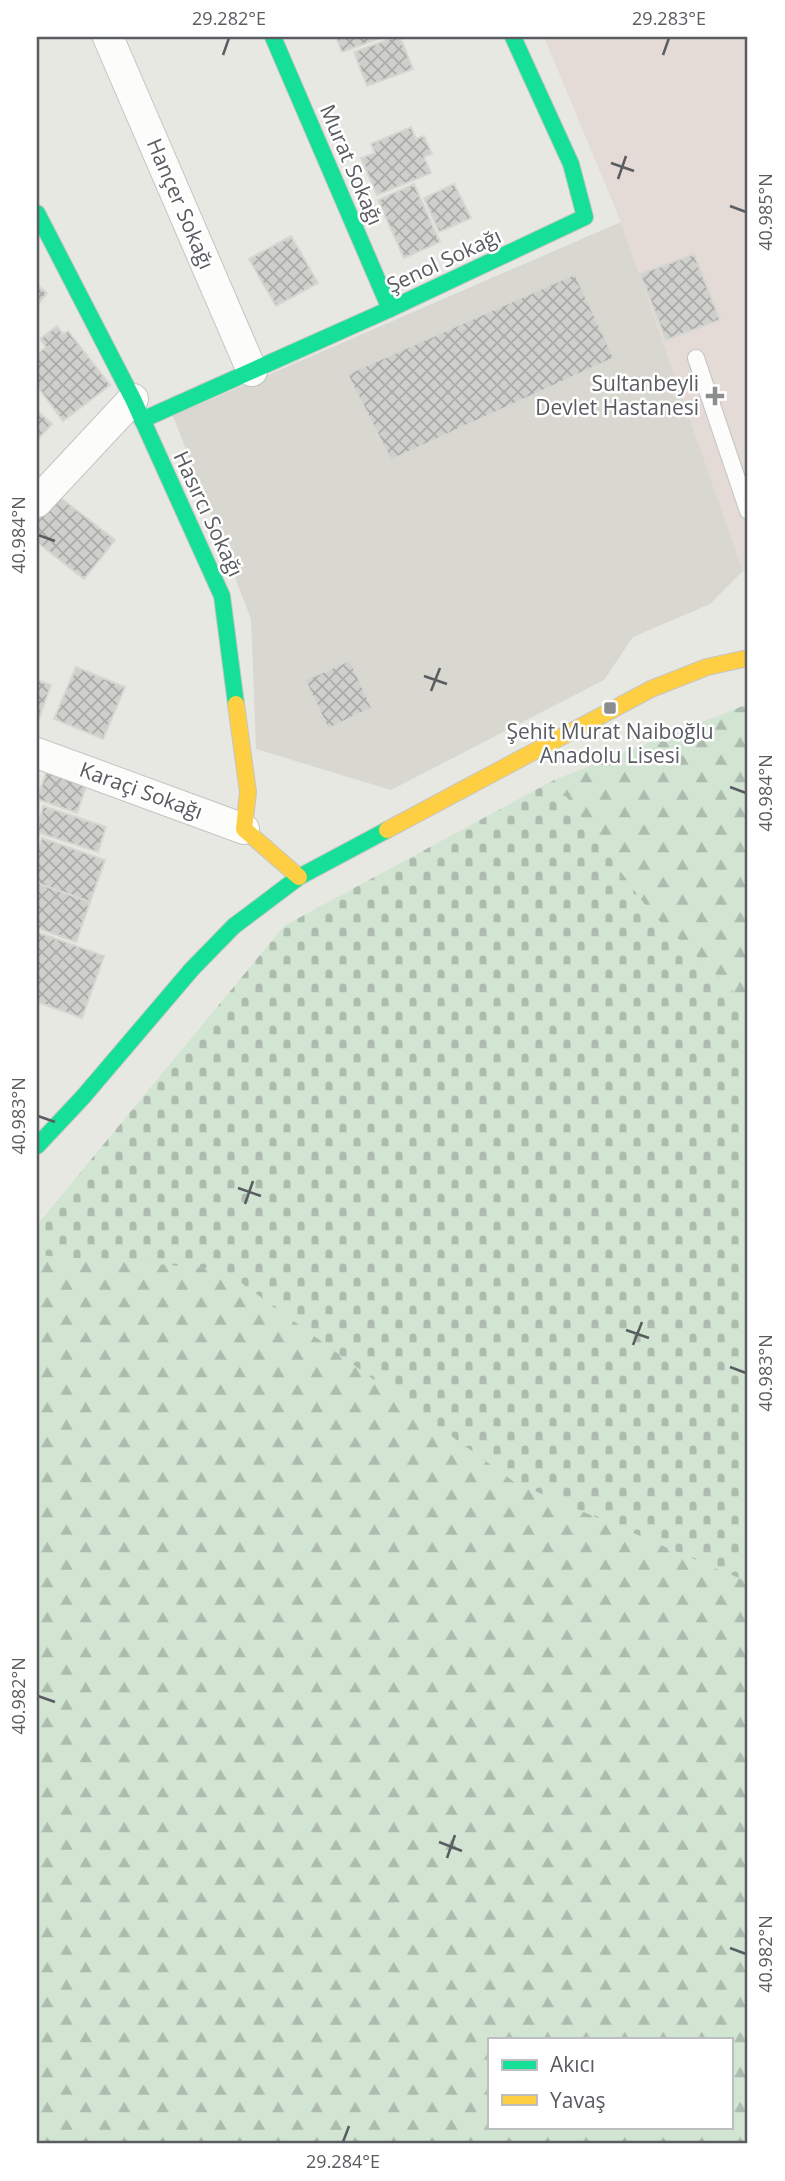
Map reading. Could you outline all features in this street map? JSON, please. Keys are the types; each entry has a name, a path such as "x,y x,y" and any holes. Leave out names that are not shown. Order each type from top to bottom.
{"street":[{"name":"Hançer Sokağı","path":"108,37 252,371"},
{"name":"Murat Sokağı","path":"274,37 390,309"},
{"name":"Şenol Sokağı","path":"138,410 252,371 585,217 571,164 513,37"},
{"name":"Hasırcı Sokağı","path":"37,213 138,410 222,596 248,792 244,829"},
{"path":"37,502 138,410"},
{"path":"37,1146 70,1113 216,942 261,904 299,877 652,689 707,667 748,658"},
{"name":"Karaçi Sokağı","path":"37,753 244,829"},
{"path":"244,829 299,877"}],"lane":[{"path":"696,358 748,511"}],"shaded area":[{"name":"Sultanbeyli Devlet Hastanesi","path":"544,37 748,37 748,575 743,571 621,222"},
{"path":"621,222 743,571 710,604 633,637 604,680 391,790 256,749 251,619 173,416"}],"green space":[{"path":"748,704 748,1006 650,912 554,780"},
{"path":"554,780 650,912 748,1006 748,1582 516,1483 222,1269 37,1255 37,1225 284,926"},
{"path":"37,1255 222,1268 516,1483 748,1582 748,2144 37,2144"}],"building":[{"path":"336,37 383,37 342,52"},
{"path":"400,37 413,69 367,86 354,52"},
{"path":"411,127 416,139 424,136 432,154 424,157 431,173 377,195 361,158 375,153 371,144"},
{"path":"414,184 440,242 404,258 378,200"},
{"path":"454,184 471,218 439,232 424,198"},
{"path":"291,236 318,283 276,306 249,259"},
{"path":"694,254 720,320 666,340 640,274"},
{"path":"575,274 614,358 391,460 347,374"},
{"path":"37,285 47,293 37,306"},
{"path":"57,326 63,334 68,331 110,385 63,421 37,386 37,354 46,347 40,339"},
{"path":"37,410 52,424 37,440"},
{"path":"57,495 115,540 84,579 37,542 37,521"},
{"path":"350,660 372,708 328,729 305,680"},
{"path":"76,667 125,687 103,739 54,719"},
{"path":"37,680 51,685 37,724"},
{"path":"48,767 88,781 77,813 37,799"},
{"path":"43,806 106,827 98,852 37,832"},
{"path":"42,838 105,860 90,902 37,883 37,854"},
{"path":"37,883 90,902 76,942 37,928"},
{"path":"37,932 104,956 82,1018 37,1002"}],"traffic: fast":[{"path":"273,37 390,309"},
{"path":"142,420 390,309 585,217 571,164 513,37"},
{"path":"37,213 133,399 222,596 236,704"},
{"path":"37,1146 83,1097 192,969 234,926 299,877 387,830"}],"traffic: slow":[{"path":"387,830 651,689 707,667 748,658"},
{"path":"236,704 248,792 244,829 299,877"}],"place":[{"name":"Sultanbeyli Devlet Hastanesi","path":"715,396"},
{"name":"Şehit Murat Naiboğlu Anadolu Lisesi","path":"610,708"}]}
